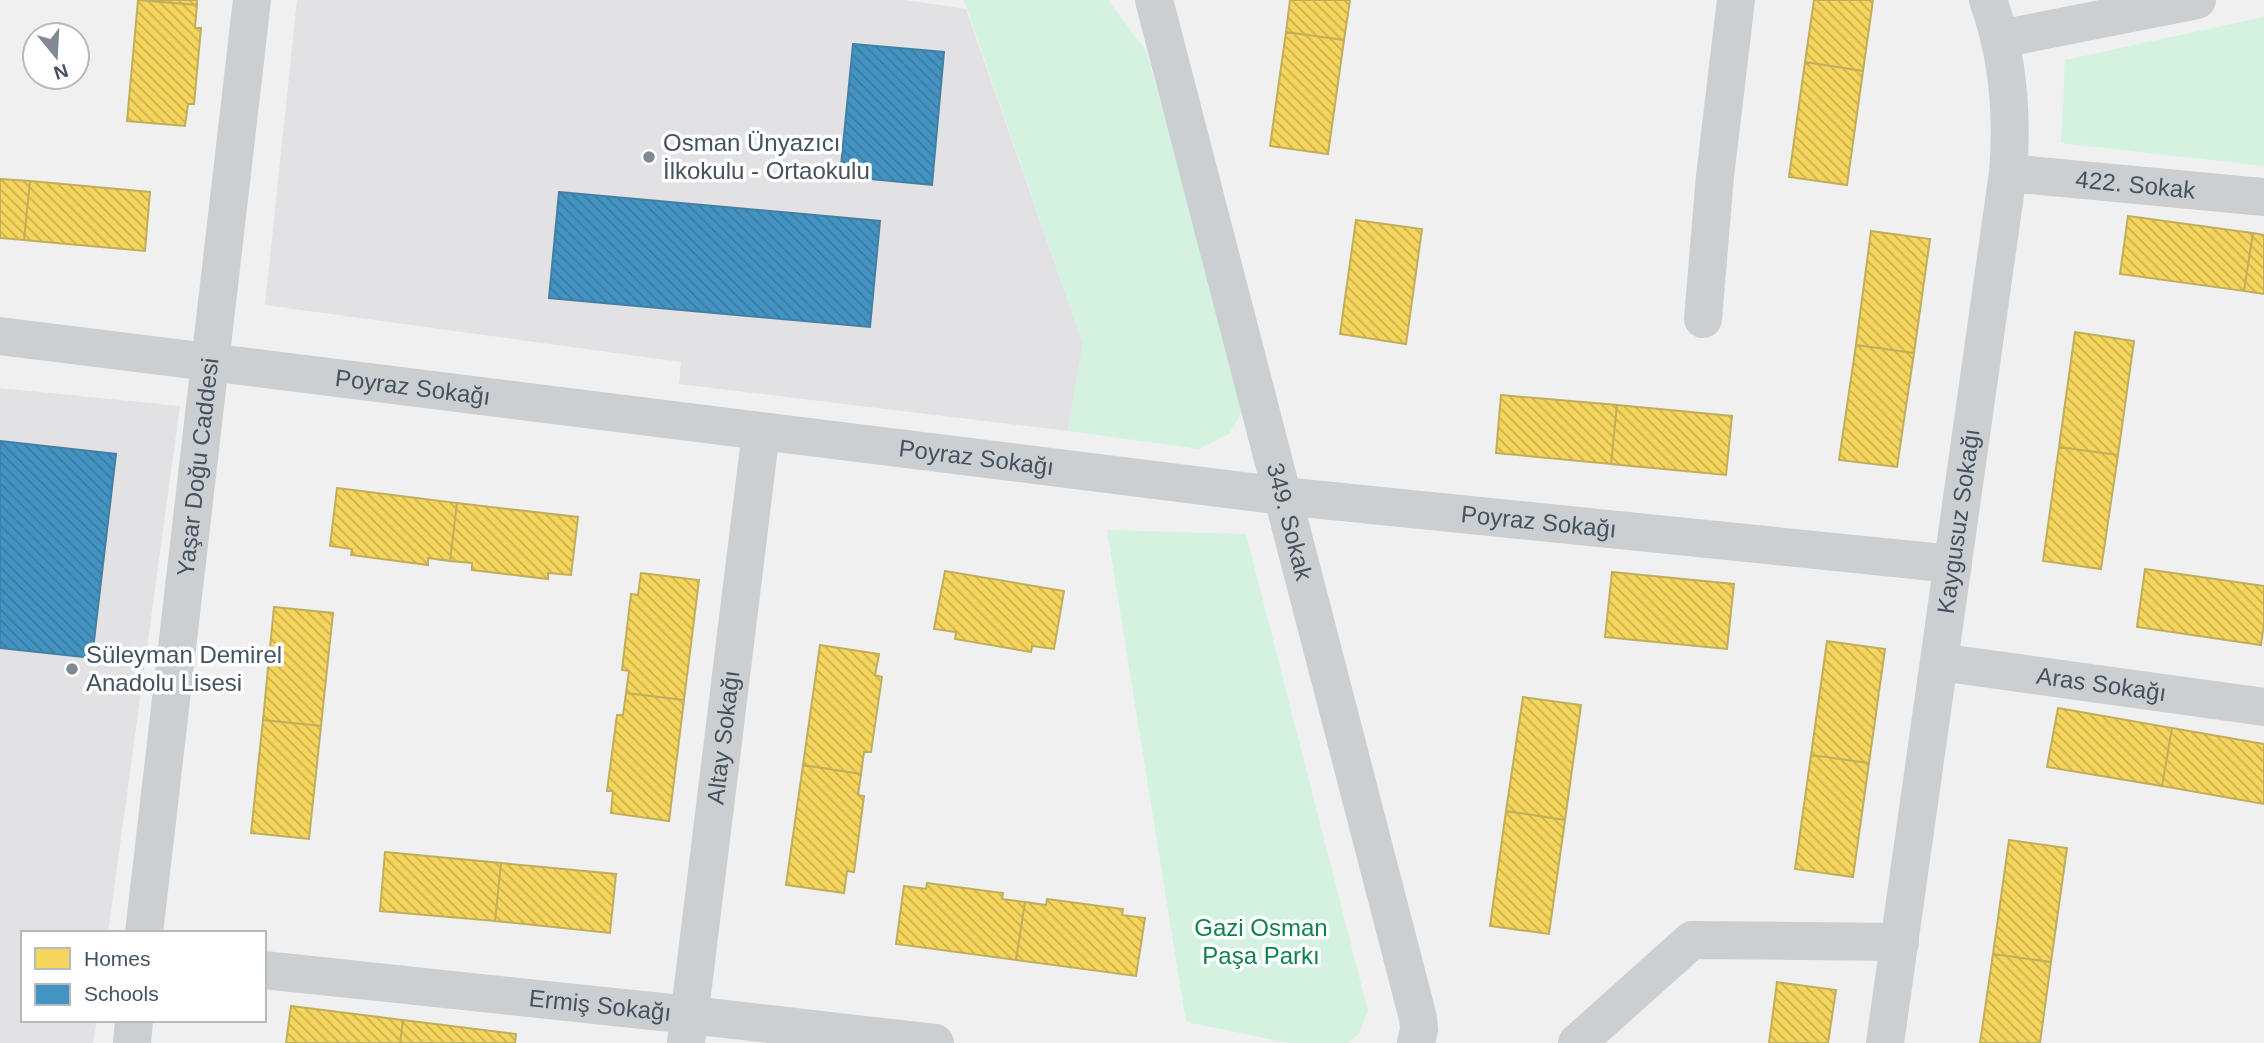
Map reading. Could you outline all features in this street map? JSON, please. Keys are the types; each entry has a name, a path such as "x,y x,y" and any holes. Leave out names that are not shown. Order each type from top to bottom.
{"street":[{"name":"Yaşar Doğu Caddesi","path":"144,931 252,0"},
{"name":"349. Sokak","path":"1154,0 1418,1018 1416,1043"},
{"path":"1703,318 1715,176 1736,0"},
{"name":"Kaygusuz Sokağı","path":"1885,1043 2008,173 2011,111 2000,39 1988,0"},
{"path":"2000,39 2197,0"},
{"name":"422. Sokak","path":"2008,173 2264,197"},
{"name":"Poyraz Sokağı","path":"0,336 1283,496 1953,564"},
{"name":"Altay Sokağı","path":"688,1029 761,431"},
{"name":"Aras Sokağı","path":"1939,662 2264,707"},
{"path":"1577,1043 1692,940 1900,942"},
{"name":"Ermiş Sokağı","path":"266,970 688,1029 934,1043"},
{"path":"132,1043 134,1022"}],"shaded area":[{"name":"Osman Ünyazıcı İlkokulu - Ortaokulu","path":"297,0 906,0 966,9 1083,344 1068,431 679,384 681,362 265,305"},
{"name":"Süleyman Demirel Anadolu Lisesi","path":"0,388 180,406 108,931 21,931 21,1022 97,1022 93,1043 0,1043"}],"green space":[{"path":"964,0 1108,0 1146,51 1247,404 1229,434 1199,449 1068,431 1083,344"},
{"path":"2264,17 2264,166 2061,143 2065,60"},
{"name":"Gazi Osman Paşa Parkı","path":"1107,530 1246,534 1368,1011 1359,1034 1348,1043 1289,1043 1186,1022"}],"building: Homes":[{"path":"138,0 197,5 195,28 201,28 194,104 188,104 185,126 127,121"},
{"path":"138,0 197,0 197,5"},
{"path":"1290,0 1350,0 1344,40 1286,32"},
{"path":"1814,0 1873,0 1863,71 1805,62"},
{"path":"1286,32 1344,40 1328,154 1270,146"},
{"path":"1805,62 1863,71 1847,185 1789,177"},
{"path":"0,179 30,181 24,240 0,238"},
{"path":"30,181 150,192 145,251 24,240"},
{"path":"2128,216 2253,233 2244,291 2120,274"},
{"path":"1356,220 1422,229 1406,344 1340,334"},
{"path":"1871,231 1930,239 1914,353 1856,345"},
{"path":"2253,233 2264,235 2264,294 2244,291"},
{"path":"2075,332 2134,341 2118,455 2059,447"},
{"path":"1856,345 1914,353 1897,467 1839,460"},
{"path":"1501,395 1617,405 1611,464 1496,453"},
{"path":"1617,405 1732,416 1726,475 1611,464"},
{"path":"2059,447 2118,455 2101,569 2043,561"},
{"path":"337,488 457,503 450,561 428,558 428,565 351,555 352,549 330,546"},
{"path":"457,503 578,517 571,575 548,573 548,579 472,570 472,563 450,561"},
{"path":"2145,569 2264,586 2261,645 2137,627"},
{"path":"945,571 1064,591 1054,649 1032,646 1031,652 955,639 956,632 934,629"},
{"path":"1612,572 1734,584 1727,649 1605,637"},
{"path":"641,573 699,580 684,700 626,693 629,671 622,670 631,594 638,595"},
{"path":"274,607 333,613 321,726 263,720"},
{"path":"1827,641 1885,649 1869,763 1811,755"},
{"path":"820,645 879,654 875,675 882,677 871,752 864,752 861,774 803,765"},
{"path":"626,693 684,700 669,821 611,813 613,791 607,791 617,715 623,715"},
{"path":"1523,697 1581,705 1565,820 1506,811"},
{"path":"2058,708 2172,728 2162,786 2047,767"},
{"path":"263,720 321,726 309,839 251,833"},
{"path":"2172,728 2264,744 2264,804 2162,786"},
{"path":"1811,755 1869,763 1853,877 1795,869"},
{"path":"803,765 861,774 858,795 864,796 854,872 847,871 844,893 786,885"},
{"path":"1506,811 1565,820 1549,934 1490,926"},
{"path":"2009,840 2067,848 2051,962 1993,954"},
{"path":"385,852 501,863 495,921 380,911"},
{"path":"501,863 616,874 610,933 495,921"},
{"path":"927,883 1003,893 1002,899 1025,902 1016,960 896,944 904,886 926,889"},
{"path":"1047,899 1123,909 1122,915 1145,918 1136,976 1016,960 1025,902 1046,905"},
{"path":"1993,954 2051,962 2040,1043 1980,1043"},
{"path":"1777,982 1836,990 1828,1043 1769,1043"},
{"path":"291,1006 403,1020 400,1043 286,1043"},
{"path":"403,1020 516,1034 515,1043 400,1043"}],"building: Schools":[{"path":"853,44 944,52 932,185 840,176"},
{"path":"559,192 880,221 870,327 549,298"},
{"path":"0,441 116,454 92,658 0,648"}],"place":[{"name":"Osman Ünyazıcı İlkokulu - Ortaokulu","path":"649,157"},
{"name":"Süleyman Demirel Anadolu Lisesi","path":"72,669"}]}
